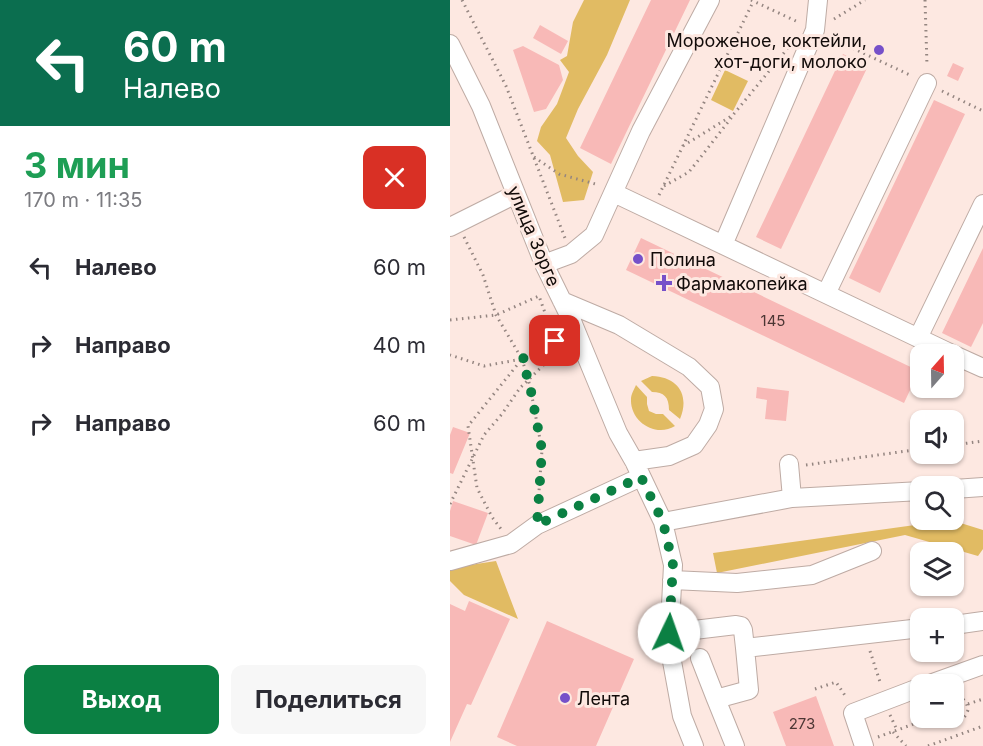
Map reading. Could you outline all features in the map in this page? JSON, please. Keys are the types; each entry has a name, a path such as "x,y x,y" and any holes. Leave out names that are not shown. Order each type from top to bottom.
{"street":[{"path":"544,264 571,254 594,235 646,134 710,0"},
{"path":"723,245 815,30 818,0"},
{"name":"улица Зорге","path":"450,44 481,106 544,264 618,434 663,522 673,565 669,645 682,716 694,746"},
{"path":"826,294 927,83"},
{"path":"614,193 931,344"},
{"path":"454,225 516,194"},
{"path":"918,338 983,204"},
{"path":"450,561 511,544 537,525 637,469 694,445 708,425 714,409 710,387 689,367 619,325 562,301"},
{"path":"964,360 983,369"},
{"path":"790,465 792,498"},
{"path":"663,522 792,498 910,492"},
{"path":"672,580 737,583 812,575 872,551"},
{"path":"964,624 983,621"},
{"path":"669,633 736,625 743,630 749,690 716,699"},
{"path":"745,648 910,629"},
{"path":"700,658 735,746"},
{"path":"958,674 983,665"},
{"path":"863,744 853,716 856,711 910,691"}],"path":[{"path":"462,0 506,86 571,254"},
{"path":"651,212 752,0 983,111"},
{"path":"663,187 689,172 786,50 865,0"},
{"path":"925,0 927,83"},
{"path":"683,146 733,115"},
{"path":"532,156 559,174 597,184 614,193"},
{"path":"454,225 483,275 496,315 522,359 529,380 542,450 537,525"},
{"path":"450,320 496,315 539,296 555,341 522,359 484,366 450,355"},
{"path":"450,504 484,435 520,388 567,341"},
{"path":"511,544 492,517 477,488 468,426 522,359"},
{"path":"964,444 983,441"},
{"path":"790,465 910,450"},
{"path":"868,634 871,658 886,699"},
{"path":"815,689 836,682 856,711"},
{"path":"968,704 983,699"},
{"path":"964,700 968,704"},
{"path":"964,718 967,715 968,704"},
{"path":"863,744 910,725"},
{"path":"928,746 983,726"},
{"path":"892,732 906,746"}],"shaded area":[{"path":"584,0 630,0 607,55 578,109 566,138 593,172 584,200 563,202 550,155 537,141 541,127 557,104 569,72 560,60 567,56 573,22"},
{"path":"725,70 748,81 733,111 711,100"},
{"path":"652,376 669,380 679,389 684,402 680,419 669,410 665,396 652,392 641,381"},
{"path":"636,385 647,397 649,411 663,414 675,426 668,429 652,429 639,421 631,399"},
{"path":"964,524 983,530 983,549 978,556 964,552 964,542 929,542 905,535 717,573 713,553 910,526 910,530 964,530"},
{"path":"496,561 518,619 464,595 450,581 450,568"}],"building":[{"path":"651,0 690,0 611,164 580,148"},
{"path":"540,25 568,41 561,54 533,38"},
{"path":"523,46 559,65 563,80 546,109 534,112 513,50"},
{"path":"843,54 868,66 781,249 756,237"},
{"path":"953,63 964,68 958,81 947,76"},
{"path":"934,100 965,114 880,293 849,278"},
{"path":"641,238 910,367 910,390 904,403 626,270"},
{"path":"983,248 983,323 971,347 942,333"},
{"path":"757,387 789,391 786,421 765,419 767,400 756,398"},
{"path":"453,427 470,433 453,474 450,473 450,435"},
{"path":"453,501 488,513 476,545 450,536 450,511"},
{"path":"469,601 510,619 471,705 467,704 450,742 450,604 465,611"},
{"name":"Лента","path":"547,621 634,659 596,746 517,746 497,737"},
{"path":"816,696 834,746 786,746 773,712"}],"place":[{"name":"Мороженое, коктейли, хот-доги, молоко","path":"879,50"},
{"name":"Полина","path":"638,259"},
{"name":"Фармакопейка","path":"664,283"},
{"name":"Лента","path":"565,698"}],"route":[{"path":"555,341 522,359 530,386 542,450 537,525 641,477 663,522 673,565 669,633"}]}
